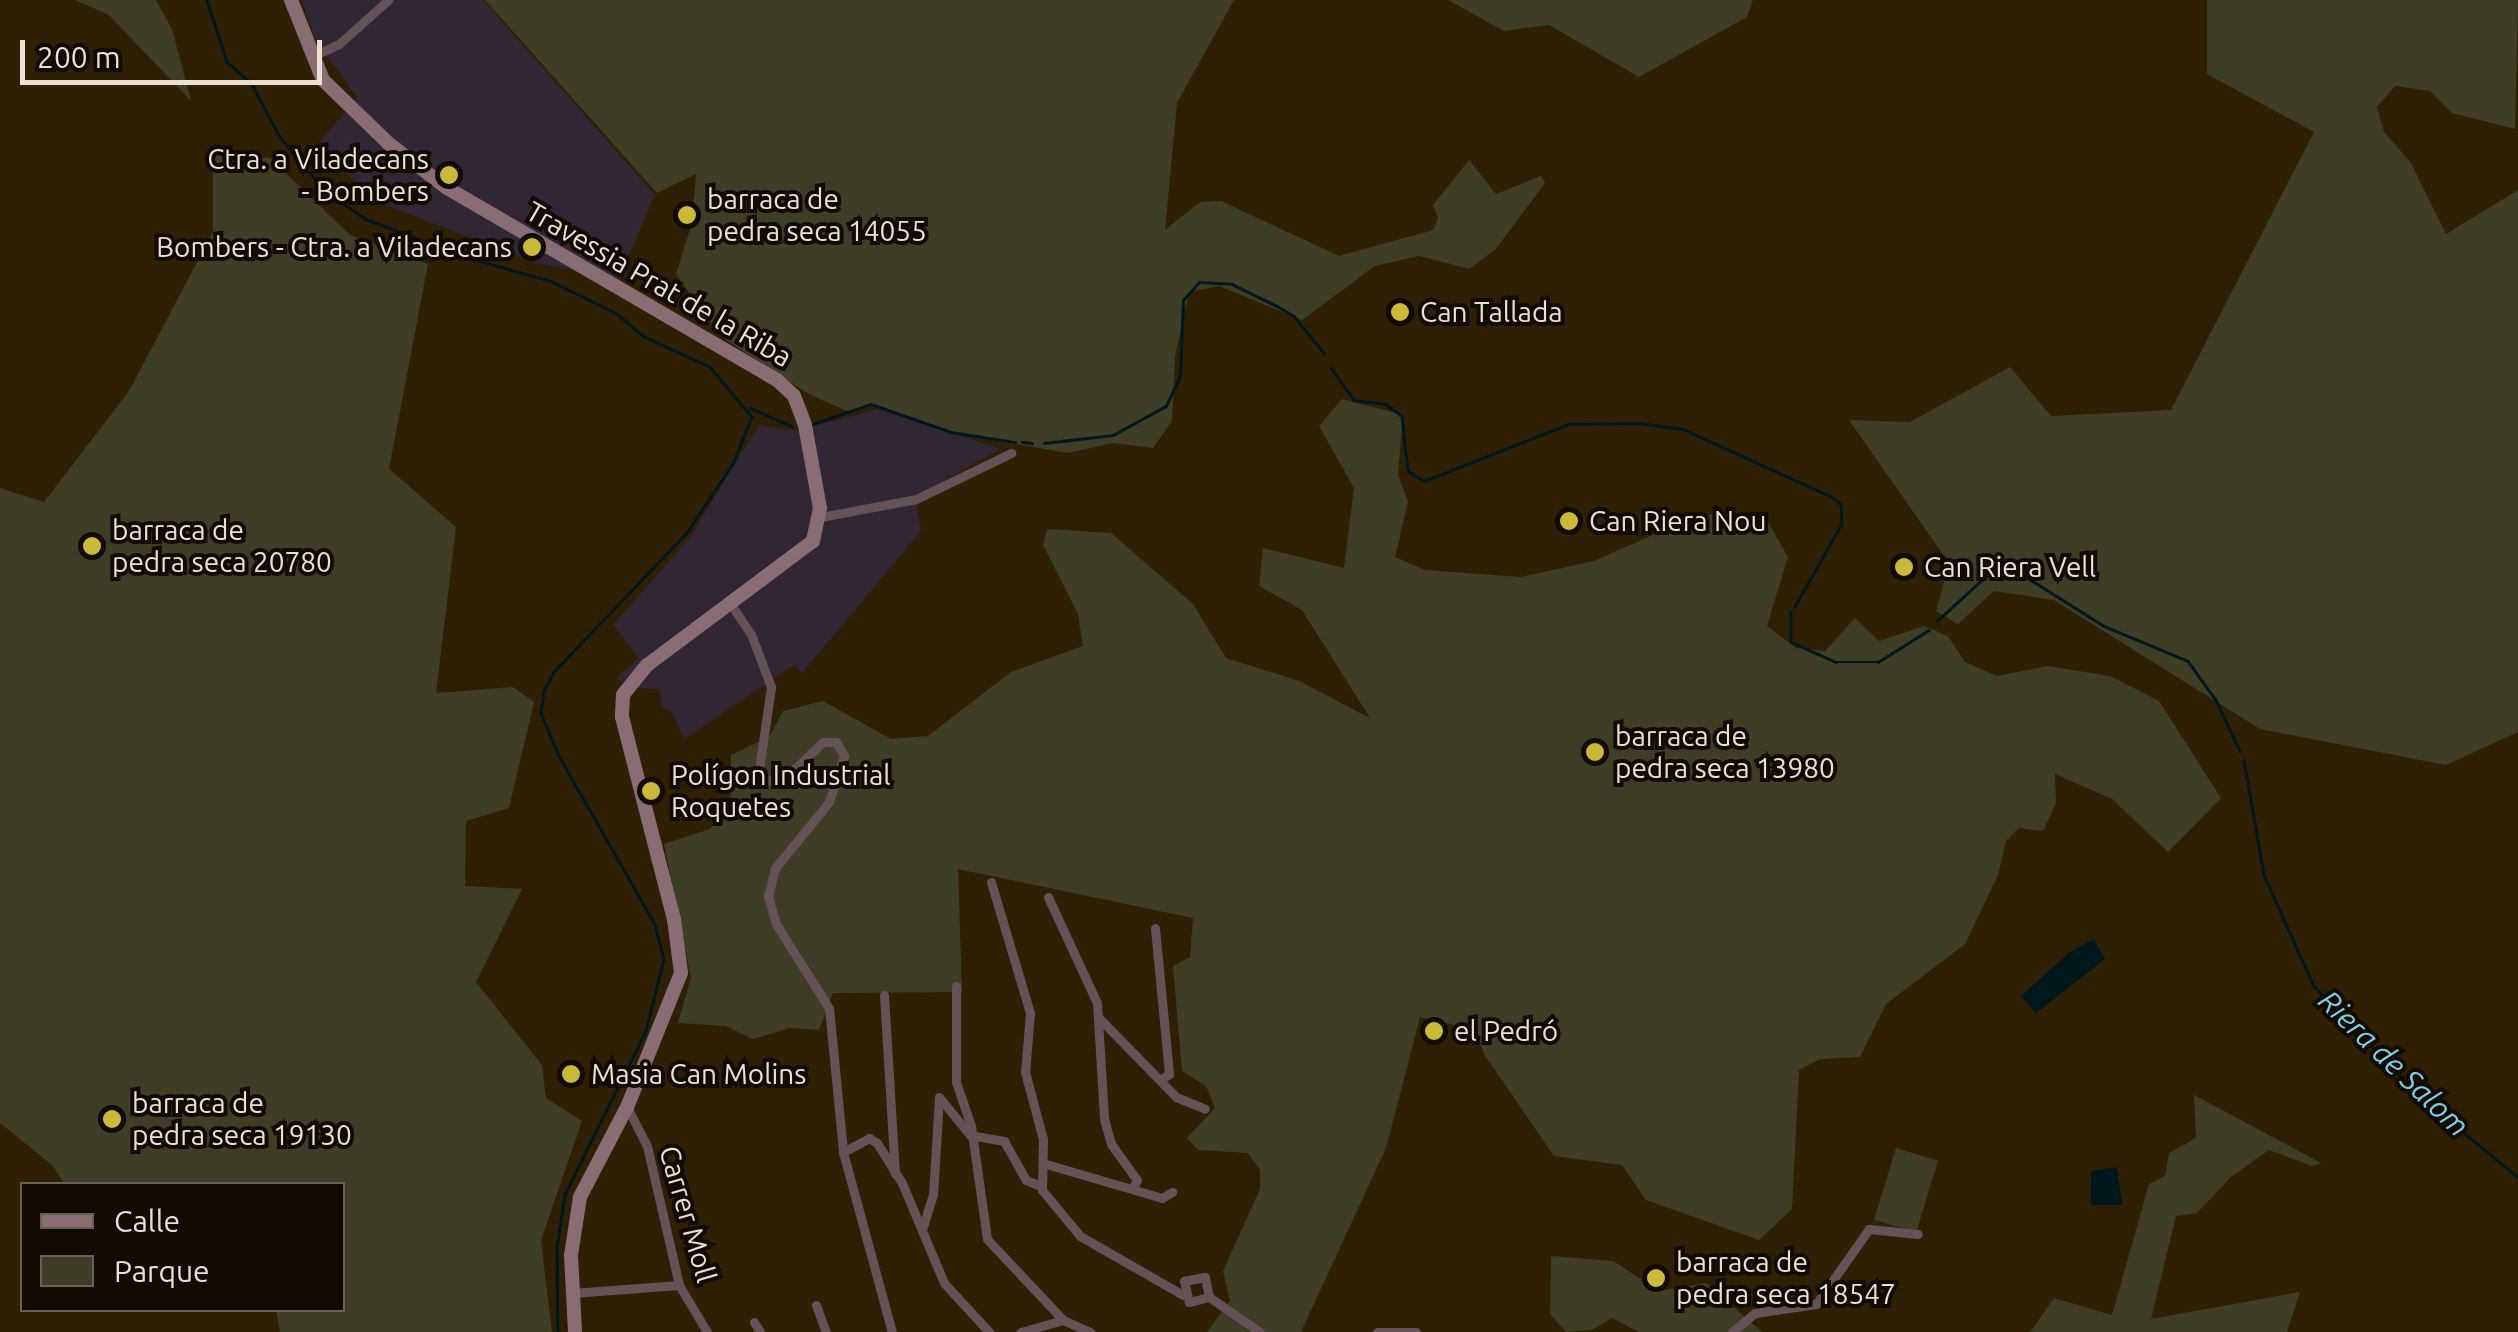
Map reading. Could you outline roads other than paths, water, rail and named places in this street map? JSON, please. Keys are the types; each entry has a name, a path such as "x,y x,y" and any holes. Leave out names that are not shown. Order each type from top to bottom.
{"street":[{"name":"Travessia Prat de la Riba","path":"291,0 311,57 334,93 443,186 770,374 789,390 801,413 821,516"},
{"path":"311,57 340,44 388,0"},
{"path":"574,1332 572,1293 580,1197 627,1107 680,980 662,868 622,717 623,695 647,665 805,550 821,516 916,499 1011,453"},
{"path":"730,602 751,634 771,686 756,757 758,776 779,784 818,743 832,740 842,749 841,776 829,802 769,882 776,924 830,1013 843,1152 892,1332"},
{"path":"990,882 1028,1003 1025,1072 1046,1164 1040,1186"},
{"path":"1048,897 1099,1018 1104,1119 1111,1144 1137,1180 1132,1189"},
{"path":"1155,928 1170,1074 1160,1080"},
{"path":"956,986 956,1082 992,1248 1063,1320 1090,1332"},
{"path":"884,995 895,1174"},
{"path":"1099,1018 1180,1100 1206,1109"},
{"path":"922,1230 934,1184 935,1100 944,1099 970,1134 1004,1142 1026,1180 1040,1186 1080,1236 1194,1304 1209,1297"},
{"name":"Carrer Moll","path":"627,1107 647,1146 679,1284 707,1332"},
{"path":"843,1152 873,1140 895,1174 944,1283 989,1332"},
{"path":"1046,1164 1162,1198 1172,1192"},
{"path":"1732,1332 1756,1313 1816,1304 1868,1229 1918,1234"},
{"path":"1183,1295 1184,1281 1196,1274 1208,1280 1209,1297"},
{"path":"572,1293 679,1284"},
{"path":"1209,1297 1260,1332"},
{"path":"816,1304 826,1332"},
{"path":"1021,1332 1063,1320"},
{"path":"754,1322 760,1332"},
{"path":"1376,1332 1416,1332"}],"water":[{"path":"2094,939 2105,959 2036,1013 2021,996 2071,951"},
{"path":"2117,1167 2122,1205 2091,1205 2091,1171"}],"waterway":[{"path":"207,0 227,62 252,84 280,137 324,190 366,219 466,257 551,281 616,313 643,336 710,367 752,417 733,464 687,533 554,672 544,692 541,713 559,756 655,924 664,959 646,1031 565,1195 557,1248 558,1332"},
{"name":"Riera de Salom","path":"1044,443 1113,435 1166,406 1180,376 1183,300 1199,282 1232,284 1277,306 1294,316 1324,353"},
{"name":"Riera de Salom","path":"1331,368 1354,400 1386,404 1402,416 1408,471 1424,481 1569,424 1638,423 1683,429 1832,497 1841,504 1842,524 1795,607"},
{"name":"Riera de Salom","path":"813,424 871,404 951,432 1015,442"},
{"name":"Riera de Salom","path":"750,408 792,426"},
{"name":"Riera de Salom","path":"1022,442 1032,443"},
{"name":"Riera de Salom","path":"1937,621 1987,575 2020,573 2104,626 2188,661 2216,700 2240,751"},
{"name":"Riera de Salom","path":"1791,612 1791,642 1836,662 1878,662 1929,630"},
{"name":"Riera de Salom","path":"2244,760 2264,875 2314,986 2418,1095 2518,1177"}],"place":[{"name":"Ctra. a Viladecans - Bombers","path":"449,175"},
{"name":"barraca de pedra seca 14055","path":"687,215"},
{"name":"Bombers - Ctra. a Viladecans","path":"532,247"},
{"name":"Can Tallada","path":"1400,312"},
{"name":"Can Riera Nou","path":"1569,521"},
{"name":"barraca de pedra seca 20780","path":"92,546"},
{"name":"Can Riera Vell","path":"1904,567"},
{"name":"barraca de pedra seca 13980","path":"1595,752"},
{"name":"Polígon Industrial Roquetes","path":"651,791"},
{"name":"el Pedró","path":"1434,1031"},
{"name":"Masia Can Molins","path":"571,1074"},
{"name":"barraca de pedra seca 19130","path":"112,1119"},
{"name":"barraca de pedra seca 18547","path":"1656,1278"}]}
